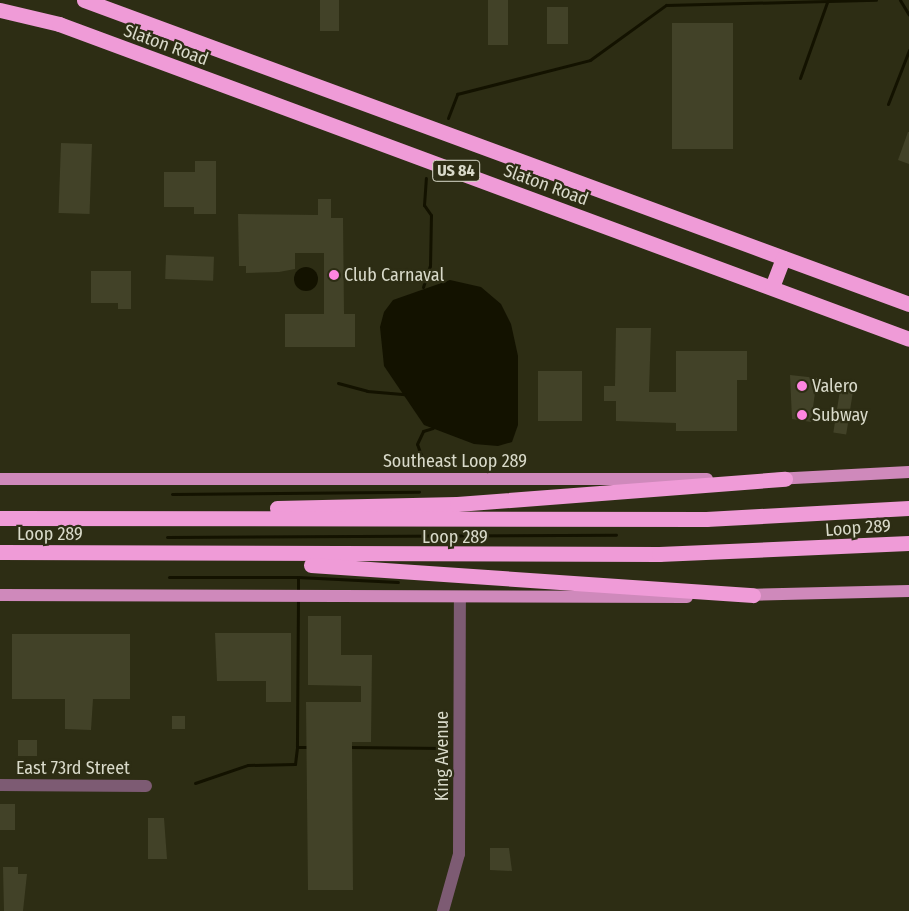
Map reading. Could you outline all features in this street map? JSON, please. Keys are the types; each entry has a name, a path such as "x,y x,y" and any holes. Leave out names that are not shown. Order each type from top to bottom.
{"highway":[{"name":"Slaton Road","path":"84,0 909,304"},
{"name":"Slaton Road","path":"0,10 60,24 909,339"},
{"path":"772,288 783,258"},
{"path":"75,518 197,510 458,504 785,479"},
{"name":"Loop 289","path":"0,518 706,519 909,508"},
{"name":"Loop 289","path":"0,552 650,554 909,543"},
{"path":"76,552 130,562 272,562 754,595"}],"main road":[{"name":"Southeast Loop 289","path":"0,479 785,479 909,472"},
{"path":"0,595 460,598 909,592"}],"street":[{"name":"King Avenue","path":"443,911 459,854 460,598"},
{"name":"East 73rd Street","path":"0,786 146,786"}],"shaded area":[{"path":"301,267 311,267 318,274 318,284 311,291 301,291 294,284 294,274"},
{"path":"450,280 481,287 501,304 511,324 518,356 518,425 512,442 498,446 474,444 424,425 384,366 380,327 384,312 393,300"}],"building":[{"path":"320,0 339,0 339,31 320,31"},
{"path":"488,0 508,0 508,45 488,45"},
{"path":"547,7 568,7 568,44 547,44"},
{"path":"672,23 733,23 733,149 672,149"},
{"path":"909,132 909,164 898,160"},
{"path":"61,143 92,144 90,214 59,213"},
{"path":"195,161 216,161 216,214 194,214 194,207 164,207 164,172 195,172"},
{"name":"Club Carnaval","path":"318,199 331,199 331,218 343,218 344,314 355,314 355,347 285,347 285,314 324,314 324,253 295,253 295,269 279,272 246,273 246,266 239,266 238,214 318,215"},
{"path":"166,255 214,257 213,281 165,279"},
{"path":"91,271 131,271 131,309 118,309 118,303 91,303"},
{"path":"616,328 651,328 649,392 676,392 676,351 747,351 747,380 737,380 737,431 676,431 676,423 616,421 616,401 604,401 604,386 615,386"},
{"path":"538,371 582,371 582,421 538,421"},
{"name":"Valero","path":"790,375 817,378 811,422 792,419"},
{"name":"Valero","path":"841,384 854,386 846,434 833,432"},
{"path":"308,616 341,616 341,655 372,655 371,742 352,742 353,890 308,890 306,702 361,702 361,686 308,685"},
{"path":"215,633 291,633 291,702 266,702 266,681 217,681"},
{"path":"12,634 130,634 130,699 93,699 91,730 65,729 65,699 12,699"},
{"path":"172,716 185,716 185,729 172,729"},
{"path":"18,740 37,740 37,756 18,756"},
{"path":"0,804 15,804 15,830 0,830"},
{"path":"148,818 164,818 167,859 148,859"},
{"path":"490,848 509,848 512,871 490,870"},
{"path":"3,867 18,867 18,874 27,874 23,911 4,911"}],"waterway":[{"path":"448,118 457,94 590,60 666,5 876,0"},
{"path":"900,0 909,15"},
{"path":"800,78 827,2"},
{"path":"888,104 909,50"},
{"path":"423,287 430,266 431,215 424,205 426,178"},
{"path":"338,383 367,391 405,394"},
{"path":"425,467 417,444 423,431 433,428"},
{"path":"172,494 419,492"},
{"path":"167,537 616,535"},
{"path":"169,577 298,577"},
{"path":"298,592 298,577 398,582"},
{"path":"298,598 297,747 309,747"},
{"path":"195,783 248,765 295,764 297,747"},
{"path":"348,747 445,748"}],"place":[{"name":"Club Carnaval","path":"334,275"},
{"name":"Valero","path":"802,386"},
{"name":"Subway","path":"802,415"}]}
